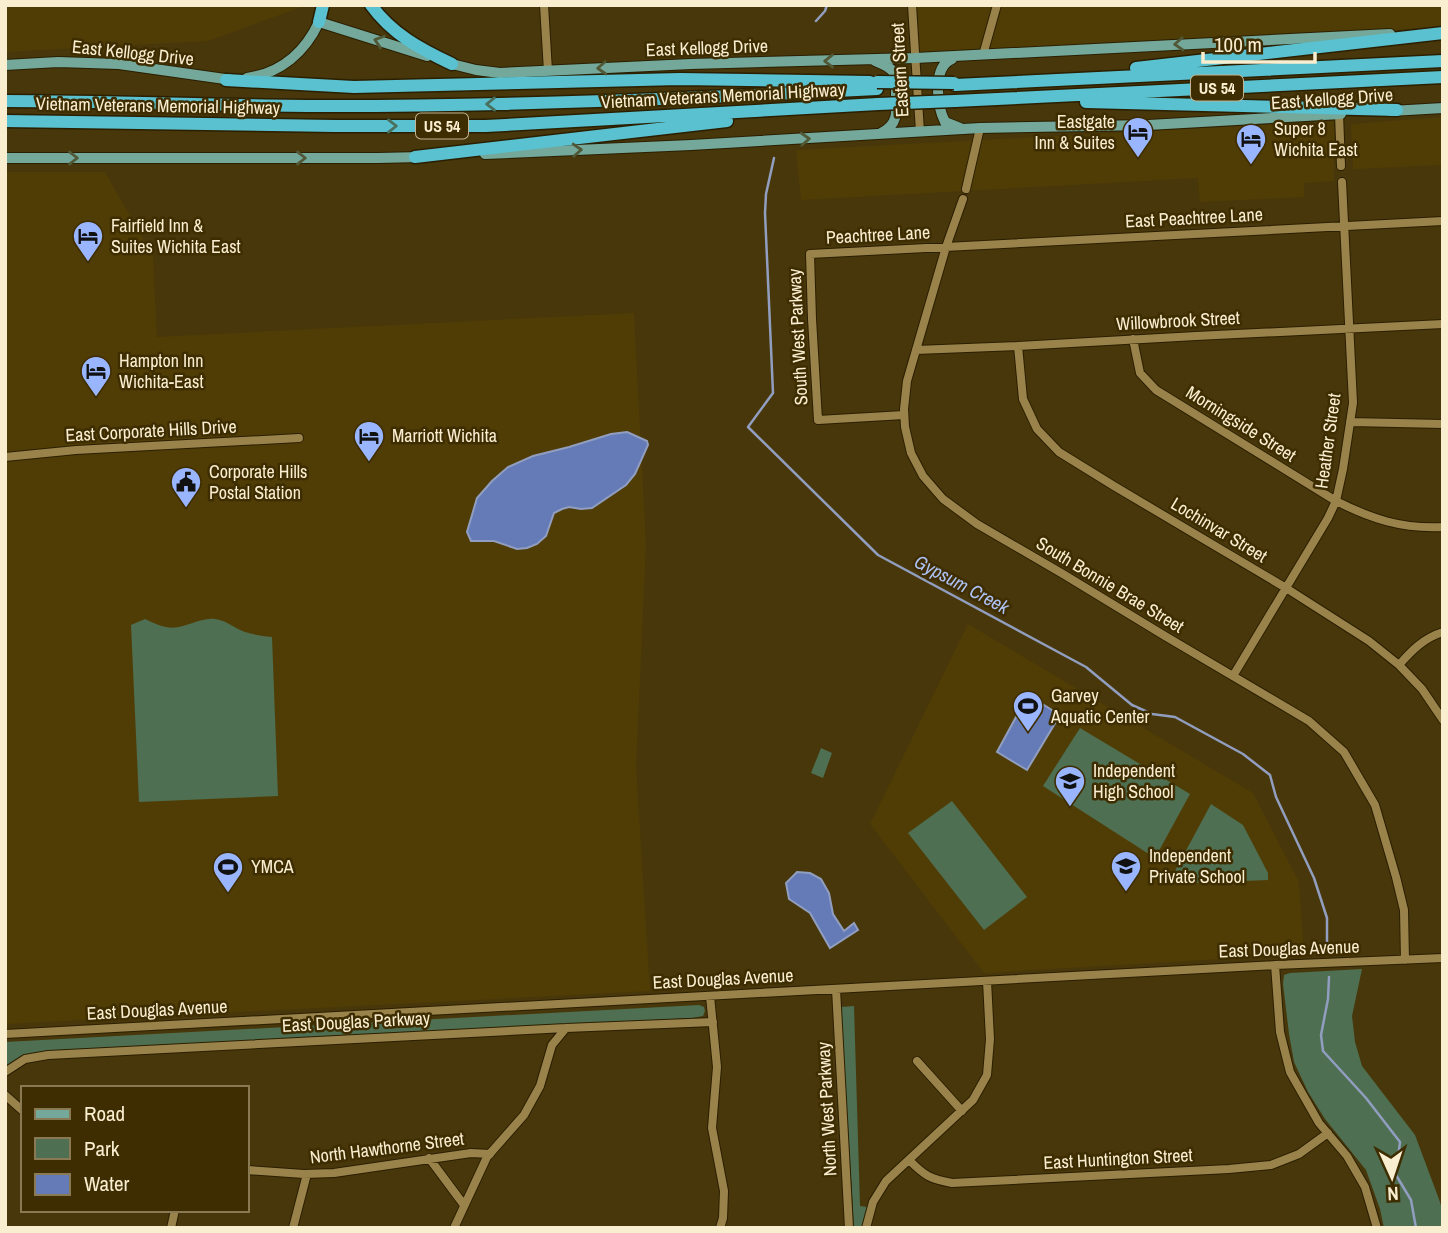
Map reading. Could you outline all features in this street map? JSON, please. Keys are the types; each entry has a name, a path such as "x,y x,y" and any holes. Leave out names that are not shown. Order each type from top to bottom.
{"highway":[{"path":"319,22 323,5"},
{"path":"371,5 404,39 452,64"},
{"path":"1024,81 1443,33"},
{"name":"Vietnam Veterans Memorial Highway","path":"5,102 486,105 714,97 877,85 979,84 1443,61"},
{"name":"Vietnam Veterans Memorial Highway","path":"5,121 486,126 1443,77"},
{"path":"226,80 354,87 691,79 877,85"},
{"path":"991,99 1397,110"},
{"path":"415,157 854,106"}],"main road":[{"name":"East Kellogg Drive","path":"5,65 58,62 119,64 226,80 253,77 281,67 310,40 319,22 452,64 500,73 691,64 873,60 1334,36 1443,33"},
{"path":"959,56 947,60 939,72 939,104 945,122 965,129"},
{"path":"873,60 890,68 896,80 896,119 877,135"},
{"name":"East Kellogg Drive","path":"5,158 415,157 677,146 980,128 1161,124 1443,108"}],"street":[{"path":"544,5 548,71"},
{"name":"Eastern Street","path":"912,5 919,132"},
{"path":"983,55 997,5"},
{"path":"1339,114 1341,166"},
{"path":"966,189 980,128"},
{"name":"Heather Street","path":"1233,677 1328,518 1336,500 1343,469 1353,403 1342,183"},
{"name":"South Bonnie Brae Street","path":"963,198 906,381 905,427 911,453 923,476 943,499 977,524 1309,721 1344,752 1376,804 1404,910 1405,960"},
{"name":"East Peachtree Lane","path":"946,247 1443,221"},
{"name":"Peachtree Lane","path":"810,254 946,247"},
{"name":"South West Parkway","path":"810,254 818,420 904,415"},
{"name":"Willowbrook Street","path":"916,350 1443,324"},
{"name":"Morningside Street","path":"1133,339 1140,373 1156,390 1336,500 1361,514 1398,525 1443,527"},
{"name":"Lochinvar Street","path":"1018,346 1023,399 1037,429 1059,452 1369,641 1399,665 1422,689 1443,720"},
{"path":"1350,422 1443,424"},
{"name":"East Corporate Hills Drive","path":"5,457 76,450 299,438"},
{"path":"1399,665 1425,639 1443,632"},
{"name":"East Douglas Avenue","path":"5,1034 1443,958"},
{"path":"1275,965 1280,1032 1290,1072 1319,1123 1347,1156 1365,1187 1377,1228"},
{"path":"866,1228 873,1202 886,1181 973,1100 988,1075 990,1039 987,981"},
{"name":"North West Parkway","path":"836,989 849,1228"},
{"path":"710,996 717,1067 712,1128 724,1191 720,1228"},
{"name":"East Douglas Parkway","path":"5,1072 25,1059 48,1055 713,1022"},
{"path":"454,1228 490,1154 524,1115 540,1086 552,1045 566,1028"},
{"path":"917,1061 962,1111"},
{"path":"5,1095 21,1109"},
{"name":"East Huntington Street","path":"909,1160 933,1180 952,1183 1271,1166 1300,1154 1328,1133"},
{"name":"North Hawthorne Street","path":"248,1170 334,1173 429,1158 471,1153 490,1154"},
{"path":"429,1158 464,1205"},
{"path":"292,1228 307,1174"}],"shaded area":[{"path":"5,5 307,5 208,41 5,52"},
{"path":"910,5 1443,5 1443,27 913,55"},
{"path":"1443,117 1443,165 1353,169 1351,124"},
{"path":"1334,121 1334,181 1304,183 1304,197 1200,202 1198,178 801,200 796,150"},
{"path":"5,172 105,172 153,257 157,337 634,313 646,544 636,766 650,991 5,1024"},
{"name":"Independent High School","path":"968,624 1253,793 1299,882 1304,954 984,973 870,824"}],"green space":[{"path":"145,619 172,628 215,619 245,632 272,637 278,796 139,802 131,625"},
{"path":"1080,728 1190,794 1155,858 1043,786"},
{"path":"821,748 832,753 823,778 811,773"},
{"path":"952,801 1027,897 984,930 908,833"},
{"path":"1211,804 1243,825 1268,873 1268,880 1168,884"},
{"path":"1362,969 1352,1016 1355,1042 1362,1066 1415,1135 1440,1202 1443,1228 1384,1228 1366,1170 1325,1119 1294,1062 1284,975"},
{"path":"699,1005 704,1007 703,1016 692,1018 59,1050 35,1053 5,1068 5,1042"},
{"path":"854,1006 860,1206 867,1207 862,1228 854,1228 841,1007"}],"water":[{"path":"627,432 647,441 648,445 635,474 626,485 592,508 569,507 554,513 546,536 527,548 517,549 494,541 471,541 467,532 477,498 508,467 533,456"},
{"name":"Garvey Aquatic Center","path":"1028,695 1060,715 1027,770 997,752"},
{"path":"797,872 810,873 821,879 829,893 833,914 844,931 854,923 858,930 830,948 810,913 789,899 786,883"}],"waterway":[{"name":"Gypsum Creek","path":"816,21 827,5"},
{"name":"Gypsum Creek","path":"774,158 765,213 773,393 748,427 878,555 1086,667 1132,705 1152,714 1175,717 1243,754 1270,775 1276,797 1314,878 1327,918 1327,948"},
{"name":"Gypsum Creek","path":"1329,977 1321,1035 1323,1051 1366,1098 1400,1142 1396,1175 1411,1200 1416,1228"}],"place":[{"name":"Eastgate Inn & Suites","path":"1138,159"},
{"name":"Super 8 Wichita East","path":"1251,166"},
{"name":"Fairfield Inn & Suites Wichita East","path":"88,263"},
{"name":"Hampton Inn Wichita-East","path":"96,398"},
{"name":"Marriott Wichita","path":"369,463"},
{"name":"Corporate Hills Postal Station","path":"186,509"},
{"name":"Garvey Aquatic Center","path":"1028,733"},
{"name":"Independent High School","path":"1070,808"},
{"name":"Independent Private School","path":"1126,893"},
{"name":"YMCA","path":"228,894"}]}
